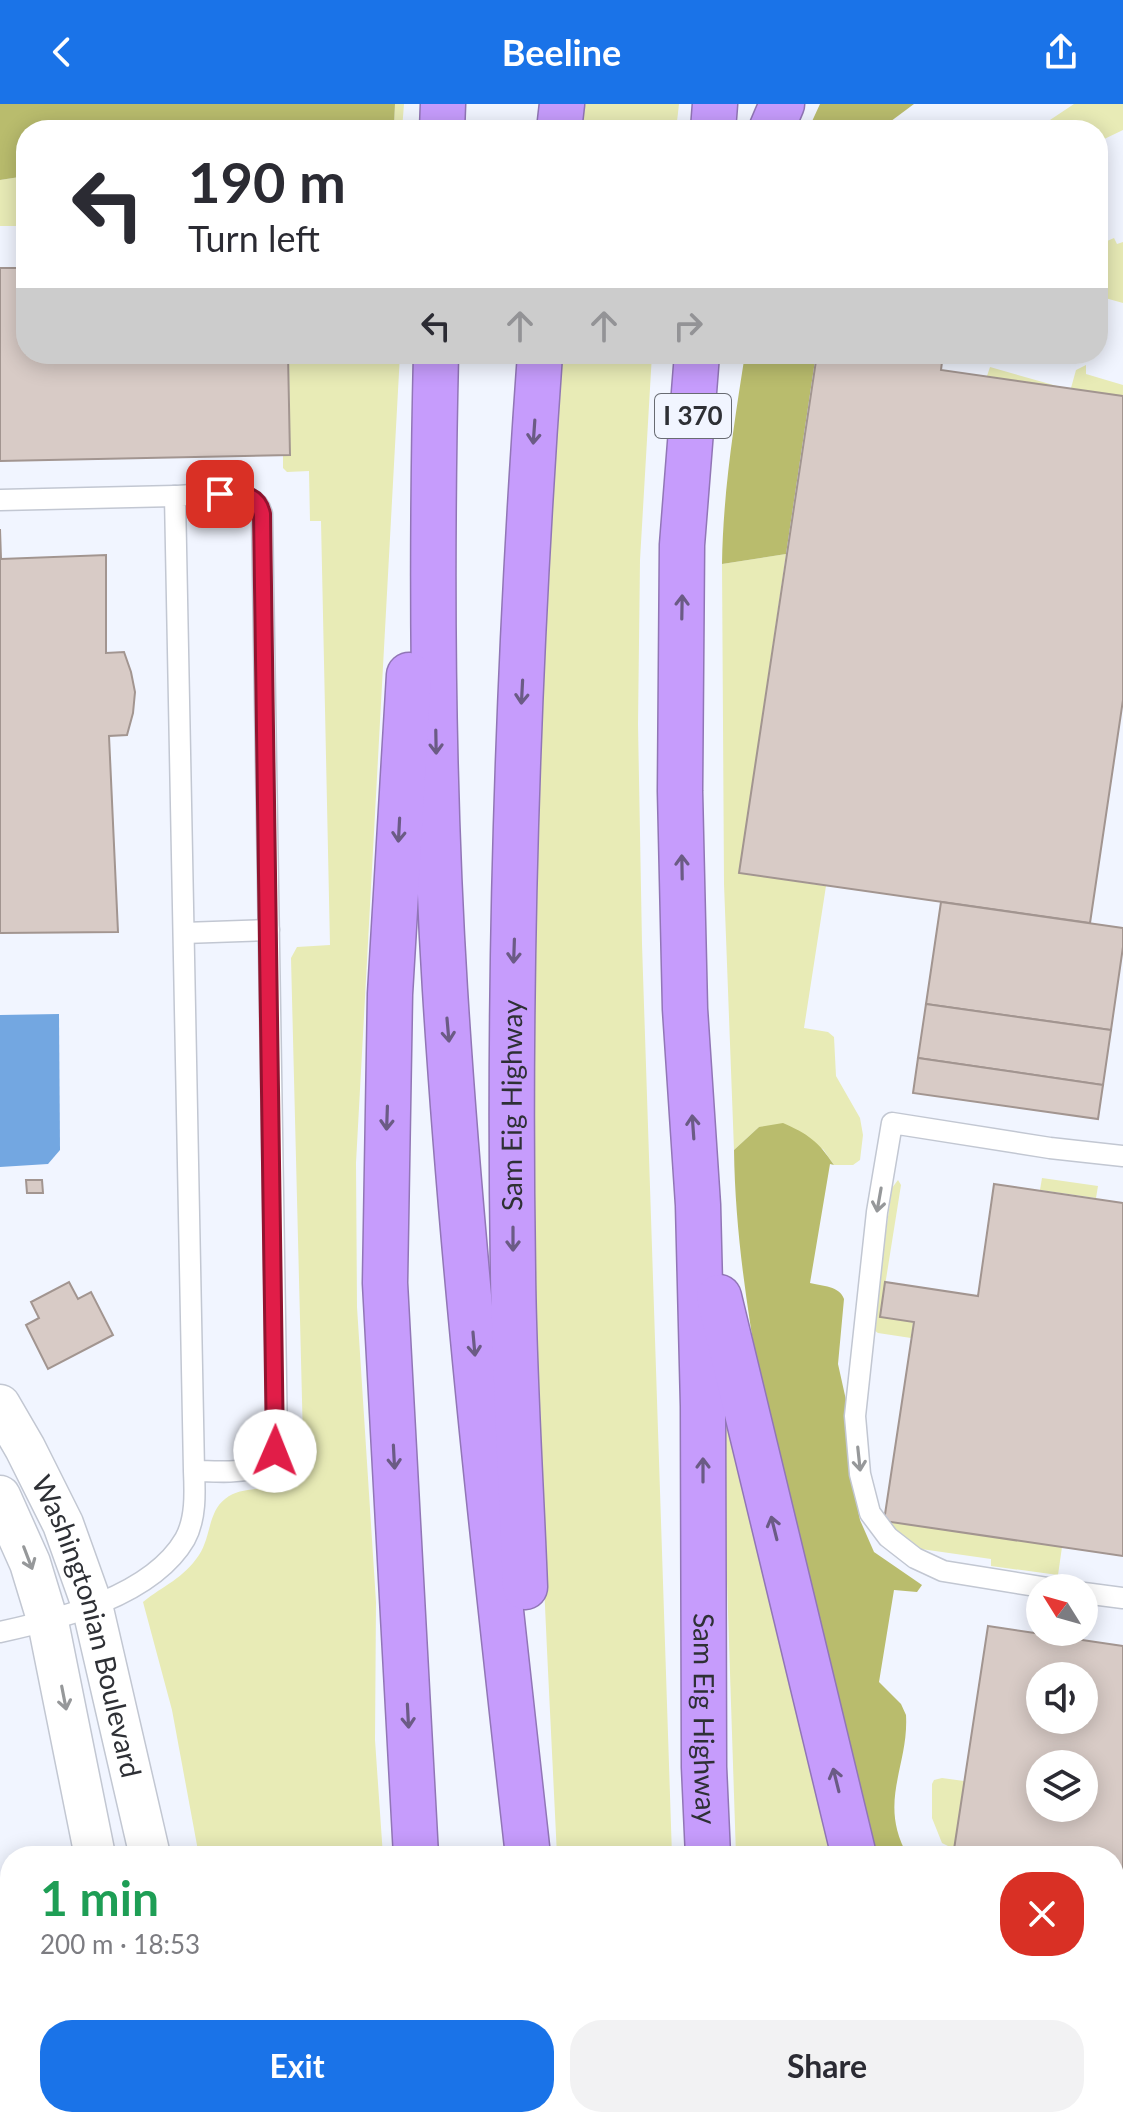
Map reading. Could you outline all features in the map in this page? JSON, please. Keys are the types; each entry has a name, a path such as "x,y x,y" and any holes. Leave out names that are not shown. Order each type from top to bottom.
{"highway":[{"name":"Sam Eig Highway","path":"535,1846 513,1272 513,971 521,714 539,364"},
{"name":"I 370","path":"688,477 696,364"},
{"path":"688,477 709,364"},
{"path":"415,1846 385,1283 385,1165 390,994 406,717 436,372"},
{"path":"436,372 433,524 435,683 445,991 481,1433 527,1846"},
{"name":"Sam Eig Highway","path":"688,477 682,545 680,791 685,1009 698,1205 708,1846"},
{"path":"698,1205 852,1846"}],"street":[{"name":"Washingtonian Boulevard","path":"0,1405 63,1524 92,1605 148,1846"},
{"name":"Washingtonian Boulevard","path":"0,1496 30,1563 48,1622 93,1846"}],"lane":[{"path":"0,500 243,494 256,501 262,514 277,1441 269,1460 251,1470 194,1471"},
{"path":"0,1632 48,1622 92,1605 154,1574 173,1556 186,1536 193,1515 175,496"},
{"path":"184,933 269,930"},
{"path":"1026,1584 943,1571 917,1560 888,1537 870,1513 860,1474 855,1416 877,1212 892,1123 1050,1148 1123,1156"},
{"path":"1098,1595 1123,1598"}],"green space":[{"path":"0,104 395,104 394,120 16,120 16,178 0,180"},
{"path":"395,104 404,104 403,120 394,120"},
{"path":"583,104 679,104 677,120 582,120"},
{"path":"820,104 914,104 892,120 813,120"},
{"path":"1074,104 1123,104 1123,130 1108,137 1108,120 1050,120"},
{"path":"16,178 16,226 0,226 0,180"},
{"path":"1114,238 1117,244 1123,242 1123,303 1108,299 1108,241"},
{"path":"289,364 399,364 356,1163 357,1307 376,1602 375,1740 382,1846 197,1846 172,1710 143,1602 193,1563 203,1548 219,1504 233,1494 277,1482 294,1464 303,1440 291,958 297,947 330,945 321,521 310,521 309,471 287,472 283,468 283,455 290,455"},
{"path":"561,364 651,364 640,560 638,724 642,944 672,1846 557,1846 543,1570 532,1189 535,909 550,539"},
{"path":"743,364 814,364 786,554 722,564 733,432"},
{"path":"1086,365 1086,374 1123,385 1123,396 1071,388 1076,370"},
{"path":"990,367 1064,388 987,376"},
{"path":"786,554 739,873 826,886 804,1028 828,1032 834,1037 836,1076 860,1118 863,1135 860,1160 853,1165 834,1165 823,1149 759,1127 734,1150 724,884 722,564"},
{"path":"783,1123 799,1131 812,1139 834,1165 830,1164 810,1283 835,1289 844,1299 838,1364 848,1409 853,1485 860,1520 874,1552 922,1585 917,1592 894,1590 879,1682 901,1704 906,1715 906,1734 895,1801 895,1818 903,1846 875,1846 759,1377 742,1264 734,1150 759,1127"},
{"path":"1042,1178 1098,1186 1096,1198 1040,1190"},
{"path":"898,1180 901,1185 880,1317 913,1322 911,1338 878,1333 873,1325 892,1188"},
{"path":"721,1397 833,1846 736,1846"},
{"path":"885,1521 1062,1547 1058,1574 1051,1574 991,1566 991,1559 907,1547"},
{"path":"934,1780 964,1781 954,1846 942,1843 932,1818"}],"water":[{"path":"59,1014 60,1150 48,1164 0,1167 0,1015"}],"building":[{"path":"0,268 16,268 16,364 288,364 290,455 0,461"},
{"path":"815,364 942,364 941,370 1123,396 1123,700 1090,923 739,873"},
{"path":"0,529 1,559 106,555 106,653 124,652 135,692 127,735 109,736 118,932 0,933"},
{"path":"941,902 1123,928 1111,1030 926,1004"},
{"path":"926,1004 1111,1030 1103,1085 918,1058"},
{"path":"918,1058 1103,1085 1098,1119 913,1093"},
{"path":"26,1180 42,1180 43,1193 27,1193"},
{"path":"994,1184 1123,1203 1123,1556 884,1521 914,1322 880,1317 885,1282 978,1296"},
{"path":"69,1282 78,1299 91,1292 113,1335 48,1369 26,1325 39,1318 31,1302"},
{"path":"988,1626 1026,1632 1026,1646 1098,1646 1098,1642 1123,1646 1123,1846 955,1846"}],"route":[{"path":"220,494 243,494 256,501 262,514 275,1451"}]}
